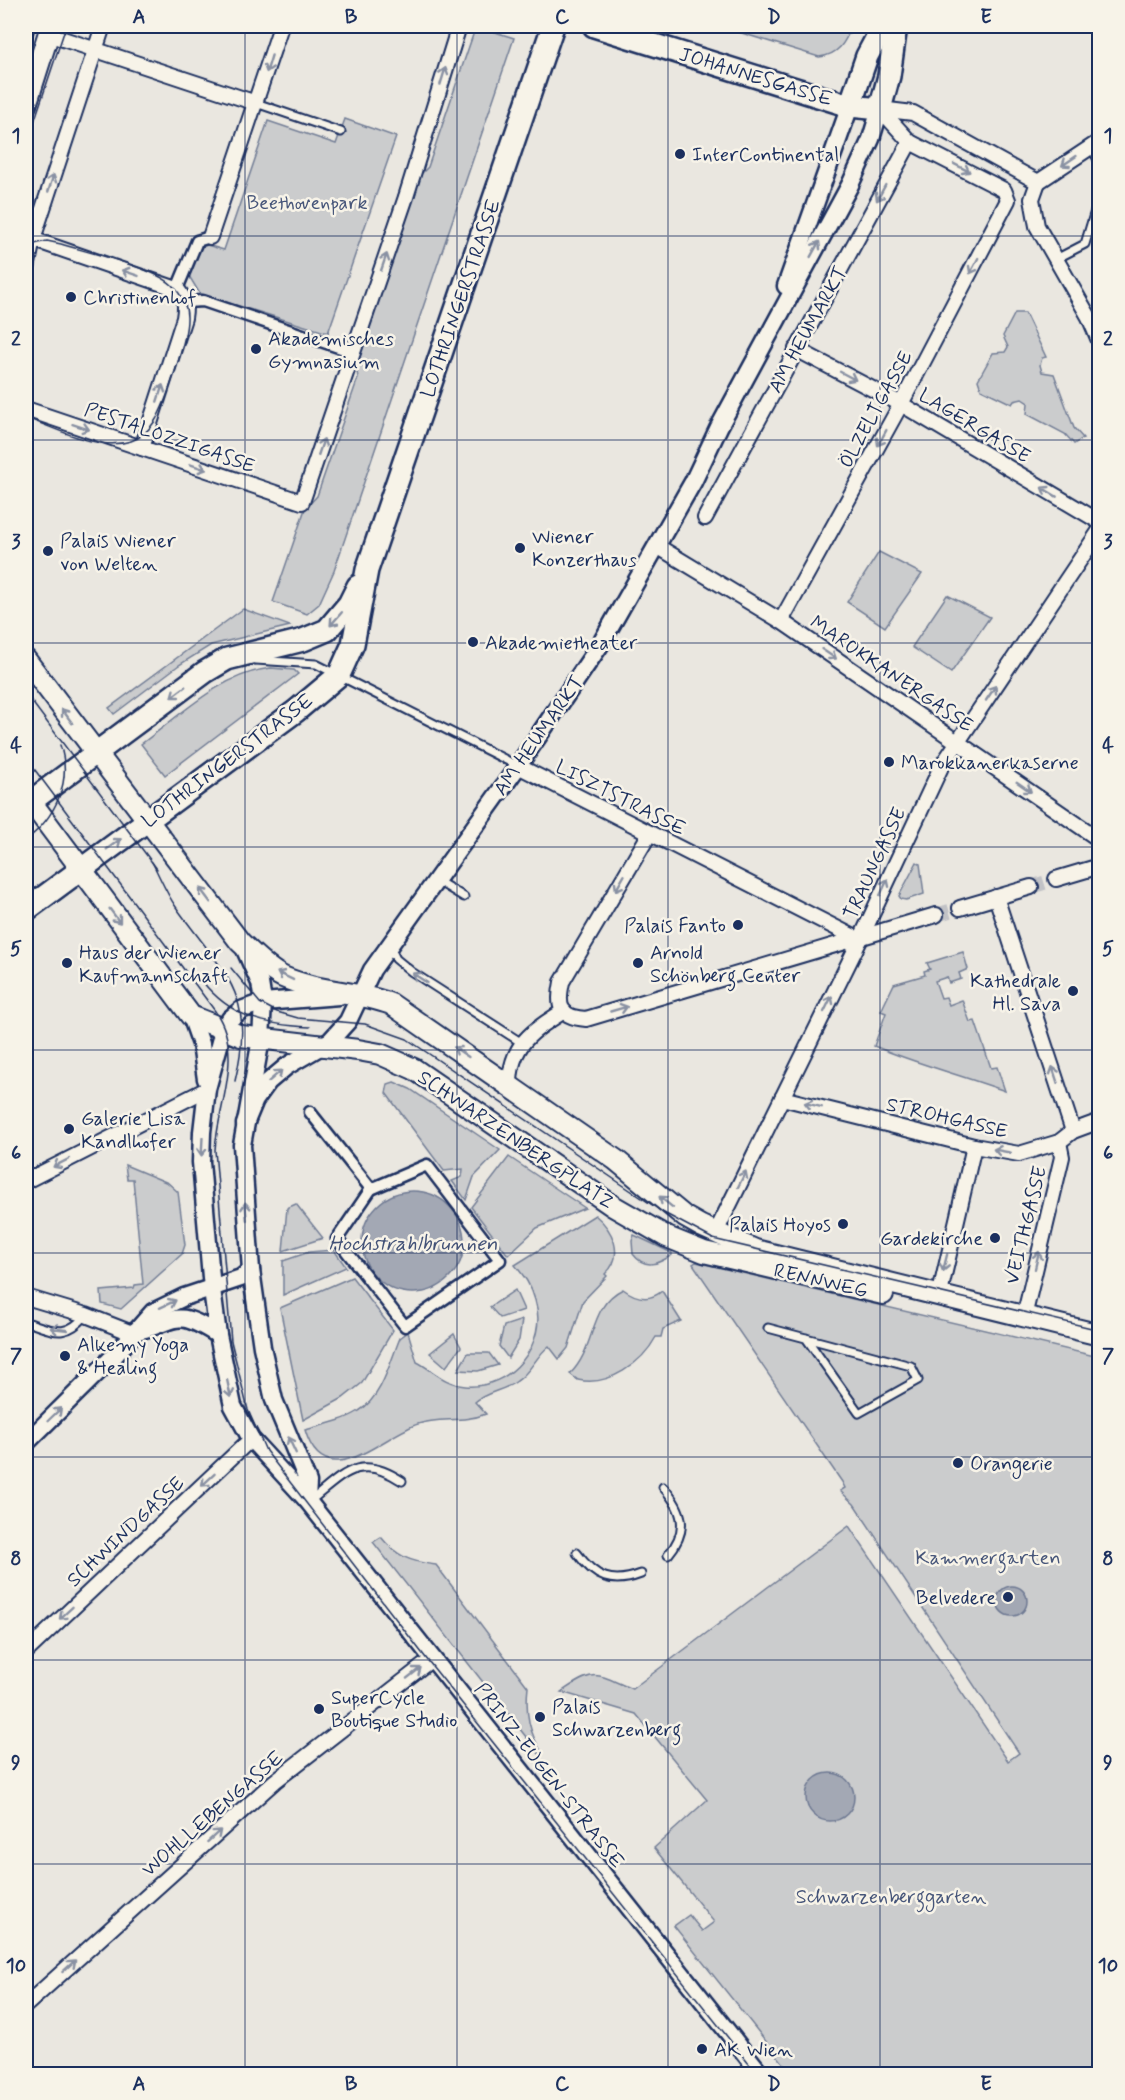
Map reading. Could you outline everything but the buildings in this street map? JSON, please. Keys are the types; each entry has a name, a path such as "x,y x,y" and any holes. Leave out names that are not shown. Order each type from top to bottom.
{"main road":[{"name":"LOTHRINGERSTRASSE","path":"26,909 296,711 339,675 352,644 367,570 553,26"},
{"name":"JOHANNESGASSE","path":"594,26 850,106 880,109"},
{"name":"AM HEUMARKT","path":"850,106 867,56 883,26"},
{"name":"AM HEUMARKT","path":"880,109 889,76 896,26"},
{"path":"26,105 50,30"},
{"name":"LOTHRINGERSTRASSE","path":"27,804 205,672 227,659 303,640 327,630 349,604 367,570"},
{"name":"SCHWARZENBERGPLATZ","path":"26,660 240,942 282,976 306,985 361,995 391,1005 616,1160 685,1217 716,1232"},
{"name":"SCHWARZENBERGPLATZ","path":"27,804 80,869 191,1016 223,1031 261,1039 380,1054 414,1069 613,1206 667,1237 704,1252"},
{"name":"RENNWEG","path":"716,1232 755,1250 1100,1335"},
{"name":"RENNWEG","path":"704,1252 743,1265 896,1296 939,1297"}],"street":[{"path":"26,273 29,238 103,26"},
{"path":"142,448 184,318 182,296 197,241 210,237 281,26"},
{"path":"29,238 182,296 353,352 459,26"},
{"path":"50,30 95,48 256,103"},
{"name":"AM HEUMARKT","path":"767,338 850,106"},
{"path":"880,109 910,141"},
{"path":"880,109 916,114 1038,182"},
{"name":"AM HEUMARKT","path":"361,995 372,970 518,766 600,645 657,546 858,170 880,109"},
{"name":"AM HEUMARKT","path":"705,518 910,141"},
{"name":"ÖLZELTGASSE","path":"781,621 901,404 1008,200 1004,190 910,141"},
{"path":"1095,143 1038,182 1032,199 1037,226 1056,259 1094,314 1100,343"},
{"name":"LAGERGASSE","path":"796,349 901,404 1100,522"},
{"name":"PESTALOZZIGASSE","path":"26,409 302,502 353,352"},
{"name":"TRAUNGASSE","path":"716,1232 860,940 941,767 1100,530"},
{"name":"MAROKKANERGASSE","path":"657,546 781,621 1100,840"},
{"name":"LISZTSTRASSE","path":"518,766 860,940"},
{"path":"650,833 562,982 558,1000 564,1011 572,1018 586,1019 860,940 936,915"},
{"path":"1056,879 1100,866"},
{"path":"960,908 1031,887"},
{"path":"996,897 1073,1131"},
{"name":"SCHWARZENBERGPLATZ","path":"240,942 254,965 263,1002 261,1039 245,1124 242,1170 250,1270 262,1347 274,1400 308,1482 308,1501"},
{"name":"SCHWARZENBERGPLATZ","path":"308,1501 251,1439 233,1406 218,1335 201,1162 207,1089 223,1031 239,1011 263,1002 361,995"},
{"name":"SCHWARZENBERGPLATZ","path":"245,1124 255,1100 268,1082 286,1066 322,1046 348,1021 361,995"},
{"path":"510,1085 510,1064 522,1043 544,1023 564,1011"},
{"name":"SCHWARZENBERGPLATZ","path":"191,1016 201,1044 207,1089"},
{"path":"26,1181 207,1089"},
{"name":"STROHGASSE","path":"782,1098 974,1146 1019,1154 1059,1142 1073,1131 1100,1121"},
{"path":"310,1112 371,1189"},
{"name":"VEITHGASSE","path":"1024,1317 1062,1157 1059,1142"},
{"path":"939,1297 974,1146"},
{"path":"427,1164 500,1260 405,1326 337,1239 371,1189 427,1164"},
{"path":"26,1443 116,1354 144,1320 163,1306 241,1278 250,1270"},
{"path":"26,1298 86,1315 132,1333 173,1318 184,1317 218,1335"},
{"name":"SCHWINDGASSE","path":"26,1652 251,1439"},
{"name":"PRINZ-EUGEN-STRASSE","path":"308,1501 761,2074"},
{"name":"WOHLLEBENGASSE","path":"26,2005 275,1781 432,1659"}],"lane":[{"path":"256,103 341,132"},
{"path":"1095,143 1100,164"},
{"path":"1056,259 1085,244 1100,194"},
{"name":"LISZTSTRASSE","path":"227,659 316,664 518,766"},
{"path":"436,880 464,897"},
{"path":"389,946 396,959 412,972 522,1043"},
{"path":"26,1322 63,1332 75,1329 86,1315"},
{"path":"768,1328 806,1338 911,1366 918,1380 859,1413 806,1338"},
{"path":"308,1501 350,1470 367,1466 382,1470 402,1481"},
{"path":"663,1487 678,1509 682,1523 680,1542 668,1555"},
{"path":"577,1553 592,1570 605,1578 623,1581 641,1574"}],"green space":[{"path":"476,26 514,38 334,571 319,604 307,614 273,602 305,509 317,496 358,378 356,365 420,175 428,167"},
{"path":"719,26 852,26 844,42 836,51 819,57"},
{"name":"Beethovenpark","path":"345,119 396,137 328,333 200,294 189,276 200,243 224,250 268,121 336,144"},
{"path":"1015,313 1025,313 1046,357 1042,358 1040,365 1042,372 1054,374 1074,428 1083,438 1074,444 1065,434 1027,414 1028,403 1022,399 1012,404 981,389 978,380 993,353 1005,352 1008,347 1003,336"},
{"path":"879,552 922,574 885,627 847,602"},
{"path":"947,595 990,617 951,673 912,647"},
{"path":"243,609 290,626 211,645 179,665 114,714 109,708"},
{"path":"271,668 294,670 298,674 165,775 141,744 218,687 235,678"},
{"path":"917,862 920,864 924,894 906,900 901,899 899,896"},
{"path":"963,952 968,969 959,973 961,979 949,983 947,977 935,981 941,998 946,997 949,1005 962,1000 970,1022 975,1021 991,1068 997,1067 1005,1091 874,1046 886,1013 881,1011 894,984 925,975 924,971 930,969 927,963"},
{"path":"394,1082 410,1089 500,1150 474,1177 466,1200 452,1181 462,1177 463,1169 444,1171 386,1093 388,1084"},
{"path":"509,1157 585,1208 537,1228 508,1255 471,1207"},
{"path":"125,1165 168,1183 178,1192 185,1245 182,1254 121,1309 102,1304 101,1291 134,1288 135,1285 143,1284 133,1179 127,1179"},
{"path":"296,1204 323,1238 283,1251 287,1208"},
{"path":"595,1215 607,1227 611,1235 616,1251 615,1259 605,1274 607,1276 583,1301 568,1348 559,1359 549,1346 522,1377 475,1402 486,1414 418,1424 356,1457 340,1461 326,1459 314,1450 305,1430 347,1417 367,1405 384,1378 400,1338 408,1332 417,1362 451,1383 465,1386 482,1385 511,1372 531,1348 538,1316 531,1290 515,1265"},
{"path":"634,1235 672,1255 657,1263 642,1262 633,1254"},
{"path":"334,1250 346,1267 283,1295 283,1261 309,1252"},
{"name":"Schwarzenberggarten","path":"696,1262 1099,1357 1099,2074 792,2074 674,1926 689,1915 702,1931 714,1922 654,1848 707,1800 636,1714 561,1692 589,1676 610,1679 632,1689 849,1526 1008,1761 1019,1753 854,1504 840,1491 845,1488 842,1482 693,1264"},
{"path":"352,1277 393,1330 362,1383 343,1398 303,1420 280,1308"},
{"path":"623,1289 642,1298 652,1297 662,1291 681,1321 663,1329 661,1337 656,1337 642,1356 623,1371 601,1380 578,1380 570,1374 585,1352 598,1316 612,1296"},
{"path":"515,1290 524,1310 500,1318 490,1307"},
{"path":"522,1320 519,1340 508,1358 499,1346 504,1326"},
{"path":"454,1334 461,1347 446,1367 430,1353"},
{"path":"468,1353 489,1353 498,1365 478,1371 458,1370"},
{"path":"381,1537 399,1554 419,1562 436,1565 528,1687 529,1722 534,1738 543,1754 541,1756 373,1542"}],"water":[{"name":"Hochstrahlbrunnen","path":"413,1191 432,1195 449,1206 460,1223 464,1242 460,1261 449,1278 432,1289 413,1293 394,1289 377,1278 366,1261 362,1242 366,1223 377,1206 394,1195"},
{"path":"1012,1586 1018,1587 1026,1595 1026,1607 1018,1615 1012,1616 1006,1615 998,1607 997,1601 998,1595 1006,1587"},
{"path":"825,1773 835,1773 850,1783 854,1797 850,1811 844,1817 835,1821 825,1821 810,1811 806,1802 806,1792 816,1777"}],"tunnel":[{"path":"1031,887 1056,879"},
{"path":"936,915 960,908"}],"tram line":[{"path":"26,56 36,26"},
{"path":"26,146 66,26"},
{"path":"26,246 47,241 61,244 151,273 172,285 181,296 187,313 176,370 165,400 153,424 138,438 118,444 91,441 26,418"},
{"path":"26,694 157,869"},
{"path":"26,840 45,821 59,798 64,772 60,745"},
{"path":"26,758 215,1011 224,1027 229,1061 215,1150 231,1341 248,1410 266,1451 429,1662 757,2074"},
{"path":"26,818 32,791 27,764"},
{"path":"152,862 172,902 222,968 239,1004 242,1025 241,1050 235,1081"},
{"path":"231,968 260,1003 277,1012 298,1018 365,1024 407,1039 664,1213 713,1239 1100,1330"},
{"path":"202,981 225,1004 250,1017 279,1024 310,1027"}],"place":[{"name":"InterContinental","path":"680,154"},
{"name":"Christinenhof","path":"71,297"},
{"name":"Akademisches Gymnasium","path":"256,349"},
{"name":"Wiener Konzerthaus","path":"520,548"},
{"name":"Palais Wiener von Welten","path":"48,551"},
{"name":"Akademietheater","path":"473,642"},
{"name":"Marokkanerkaserne","path":"889,762"},
{"name":"Palais Fanto","path":"738,925"},
{"name":"Haus der Wiener Kaufmannschaft","path":"67,963"},
{"name":"Arnold Schönberg Center","path":"638,963"},
{"name":"Kathedrale Hl. Sava","path":"1073,991"},
{"name":"Galerie Lisa Kandlhofer","path":"69,1129"},
{"name":"Palais Hoyos","path":"843,1224"},
{"name":"Gardekirche","path":"995,1238"},
{"name":"Alkemy Yoga & Healing","path":"65,1356"},
{"name":"Orangerie","path":"958,1463"},
{"name":"Belvedere","path":"1008,1597"},
{"name":"SuperCycle Boutique Studio","path":"319,1709"},
{"name":"Palais Schwarzenberg","path":"540,1717"},
{"name":"AK Wien","path":"702,2049"}],"park label":[{"name":"Kammergarten","path":"988,1557"}]}
